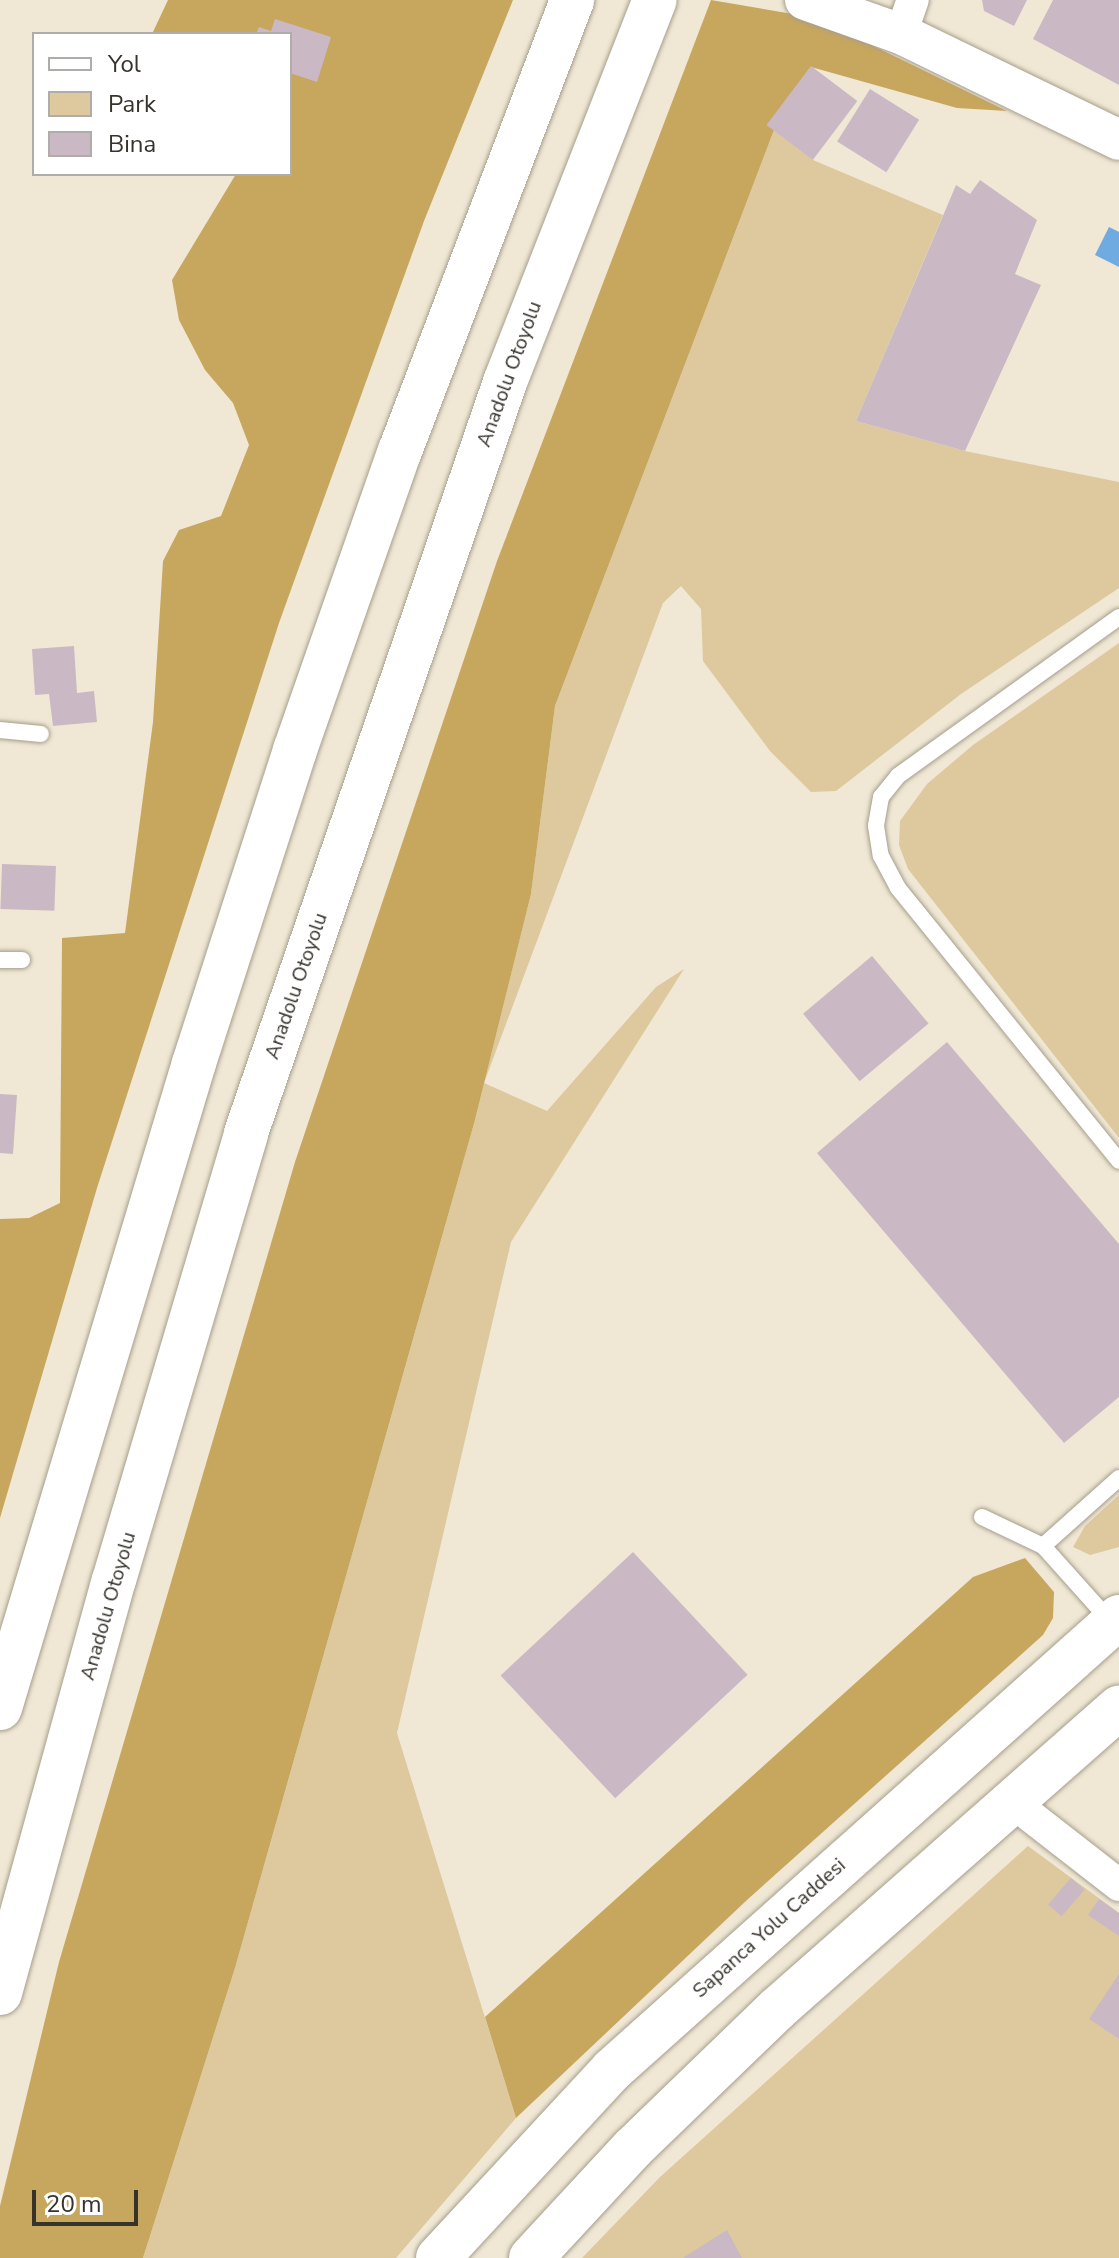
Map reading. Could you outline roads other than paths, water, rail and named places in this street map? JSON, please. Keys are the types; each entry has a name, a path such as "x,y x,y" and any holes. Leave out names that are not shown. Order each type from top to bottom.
{"highway":[{"path":"0,1708 190,1077 295,750 400,451 572,0"},
{"name":"Anadolu Otoyolu","path":"0,1993 114,1580 246,1133 500,397 655,0"},
{"name":"Sapanca Yolu Caddesi","path":"438,2258 612,2070 1116,1620"},
{"path":"531,2258 697,2084 1119,1707"}],"street":[{"path":"805,0 907,17 1119,140"},
{"path":"1011,1801 1119,1885"}],"lane":[{"path":"1119,617 898,776 881,797 876,826 881,856 898,888 1119,1161"},
{"path":"0,730 41,734"},
{"path":"0,960 22,960"},
{"path":"1043,1546 1119,1478"},
{"path":"982,1517 1043,1546 1116,1620"}],"water":[{"path":"1109,227 1119,232 1119,267 1095,255"}]}
